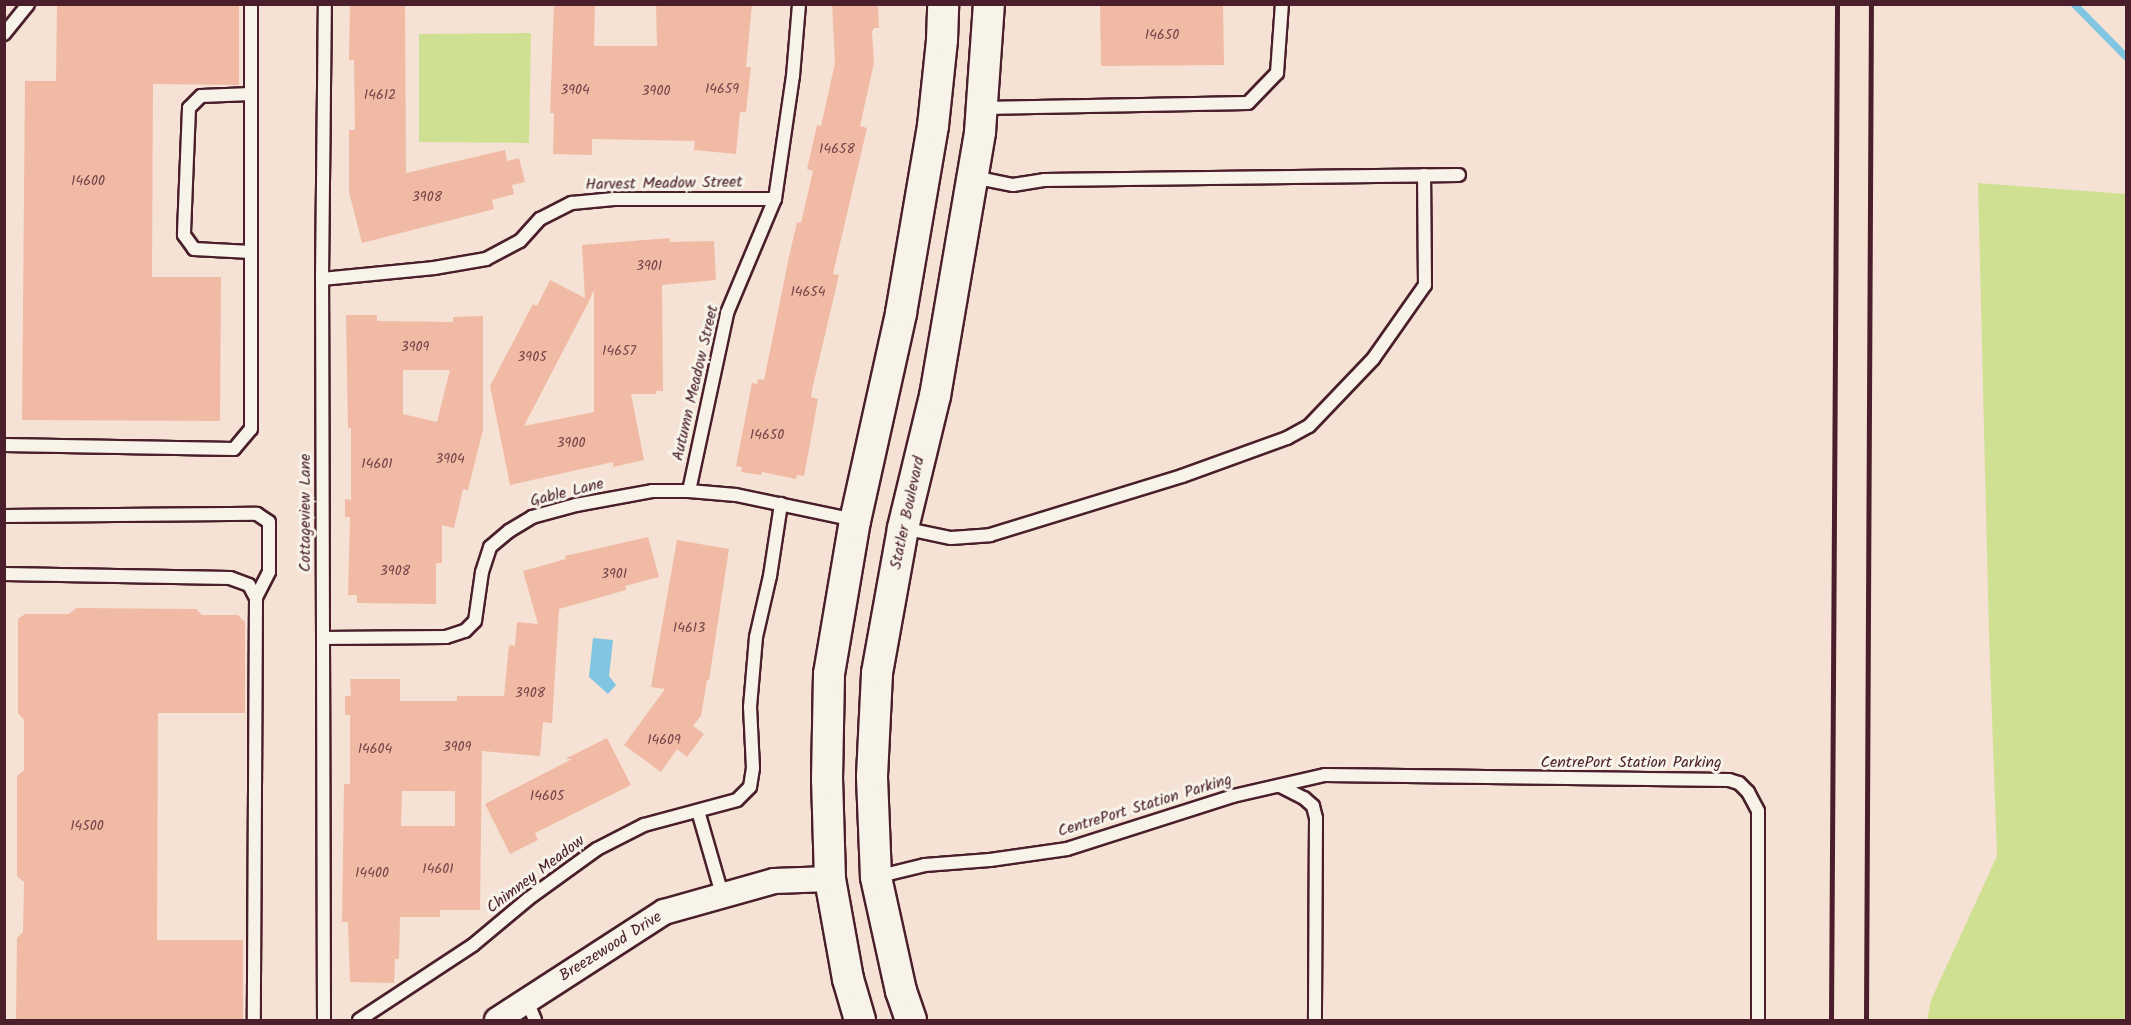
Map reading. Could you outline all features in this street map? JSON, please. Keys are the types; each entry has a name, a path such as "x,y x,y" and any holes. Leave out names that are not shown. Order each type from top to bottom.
{"street":[{"path":"860,1020 848,979 830,879 827,779 829,674 855,521 901,313 933,126 942,40 943,4"},
{"name":"Statler Boulevard","path":"911,1020 901,991 876,877 872,776 877,673 903,528 934,396 973,177 982,108 989,4"},
{"path":"855,521 903,528"},
{"name":"Breezewood Drive","path":"497,1020 531,1011 664,912 774,881 876,877"}],"lane":[{"path":"4,33 15,24 28,4"},
{"path":"4,445 234,449 251,429 251,4"},
{"name":"Cottageview Lane","path":"324,1020 322,279 325,4"},
{"name":"Autumn Meadow Street","path":"689,491 727,313 775,199 793,76 799,4"},
{"path":"982,108 1248,103 1277,73 1282,4"},
{"path":"251,94 201,96 189,108 184,235 194,249 251,252"},
{"path":"903,528 951,538 990,535 1182,476 1287,438 1309,426 1373,359 1425,285 1424,175"},
{"path":"973,177 1013,185 1044,180 1459,175"},
{"name":"Harvest Meadow Street","path":"322,279 434,268 486,259 519,241 540,219 572,203 614,199 775,199"},
{"name":"Gable Lane","path":"323,638 446,637 465,631 475,621 482,572 490,547 509,531 532,517 576,505 652,491 689,491 736,495 855,521"},
{"name":"Chimney Meadow","path":"359,1020 472,945 528,899 597,849 644,825 737,800 750,787 753,768 750,707 756,637 770,576 782,504"},
{"path":"4,516 257,514 269,522 269,572 256,598 254,1020"},
{"path":"4,574 230,578 249,585 256,598"},
{"name":"CentrePort Station Parking","path":"876,877 925,865 990,860 1067,849 1233,796 1325,775 1389,778 1712,780 1739,783 1754,800 1758,811 1758,1020"},
{"path":"1280,786 1304,798 1313,806 1316,818 1315,1020"},
{"path":"698,811 722,894"}],"green space":[{"path":"531,33 529,143 419,142 419,34"},
{"path":"1978,183 2126,194 2126,1020 1927,1020 1931,1000 1997,856"}],"water":[{"path":"593,638 613,640 609,676 616,685 608,694 589,677"}],"building":[{"path":"57,4 239,4 239,85 153,84 152,277 221,277 220,421 22,420 25,81 56,81"},
{"path":"350,4 405,4 406,173 505,150 507,161 519,158 525,182 512,185 514,194 492,200 494,209 362,243 349,192 349,130 355,130 354,60 349,60"},
{"path":"554,4 595,4 594,46 657,46 656,4 752,4 746,67 751,67 746,112 740,112 736,154 694,150 695,141 592,139 592,155 553,154 554,113 550,113"},
{"path":"832,4 878,4 879,28 874,28 872,32 874,63 860,126 867,128 833,274 839,275 812,390 811,397 818,399 804,476 797,475 796,479 762,472 761,475 741,472 742,467 736,466 752,383 757,384 758,379 764,380 797,222 801,223 813,171 807,169 817,125 821,126 835,63"},
{"path":"1100,4 1223,4 1224,65 1101,66"},
{"path":"670,238 670,242 714,241 716,280 662,285 663,391 656,391 656,394 631,394 644,460 613,467 613,462 510,485 490,386 533,304 537,306 550,280 585,298 582,245","holes":["594,290 594,412 524,426"]},
{"path":"346,315 377,315 377,321 453,322 453,317 483,316 483,430 468,490 463,489 454,528 442,525 442,563 436,563 436,604 357,603 357,595 348,595 350,517 345,517 345,499 351,500 351,428 348,428","holes":["403,370 450,370 437,422 403,414"]},
{"path":"648,537 659,577 625,586 626,590 559,609 552,723 543,722 540,756 482,751 480,910 440,910 440,917 400,917 399,959 395,959 394,983 350,982 348,922 342,922 344,784 350,784 350,715 345,715 345,696 351,696 350,679 400,679 400,701 457,701 457,696 504,696 509,645 515,646 517,622 538,624 523,571 566,559 565,556","holes":["402,791 455,791 455,826 401,826"]},
{"path":"677,540 729,549 709,680 707,680 701,716 693,726 704,734 687,757 677,749 661,772 624,745 665,689 651,687"},
{"path":"76,608 196,609 202,615 238,615 245,622 245,713 158,713 157,940 243,940 243,1020 16,1020 17,938 23,932 24,882 17,876 17,776 24,770 24,720 18,713 18,619 25,614 69,614"},
{"path":"607,738 631,785 535,833 538,840 510,854 485,804 572,759 565,759"}],"waterway":[{"path":"2074,4 2126,57"}],"railway":[{"path":"1831,1020 1837,4"},
{"path":"1866,1020 1871,4"}]}
